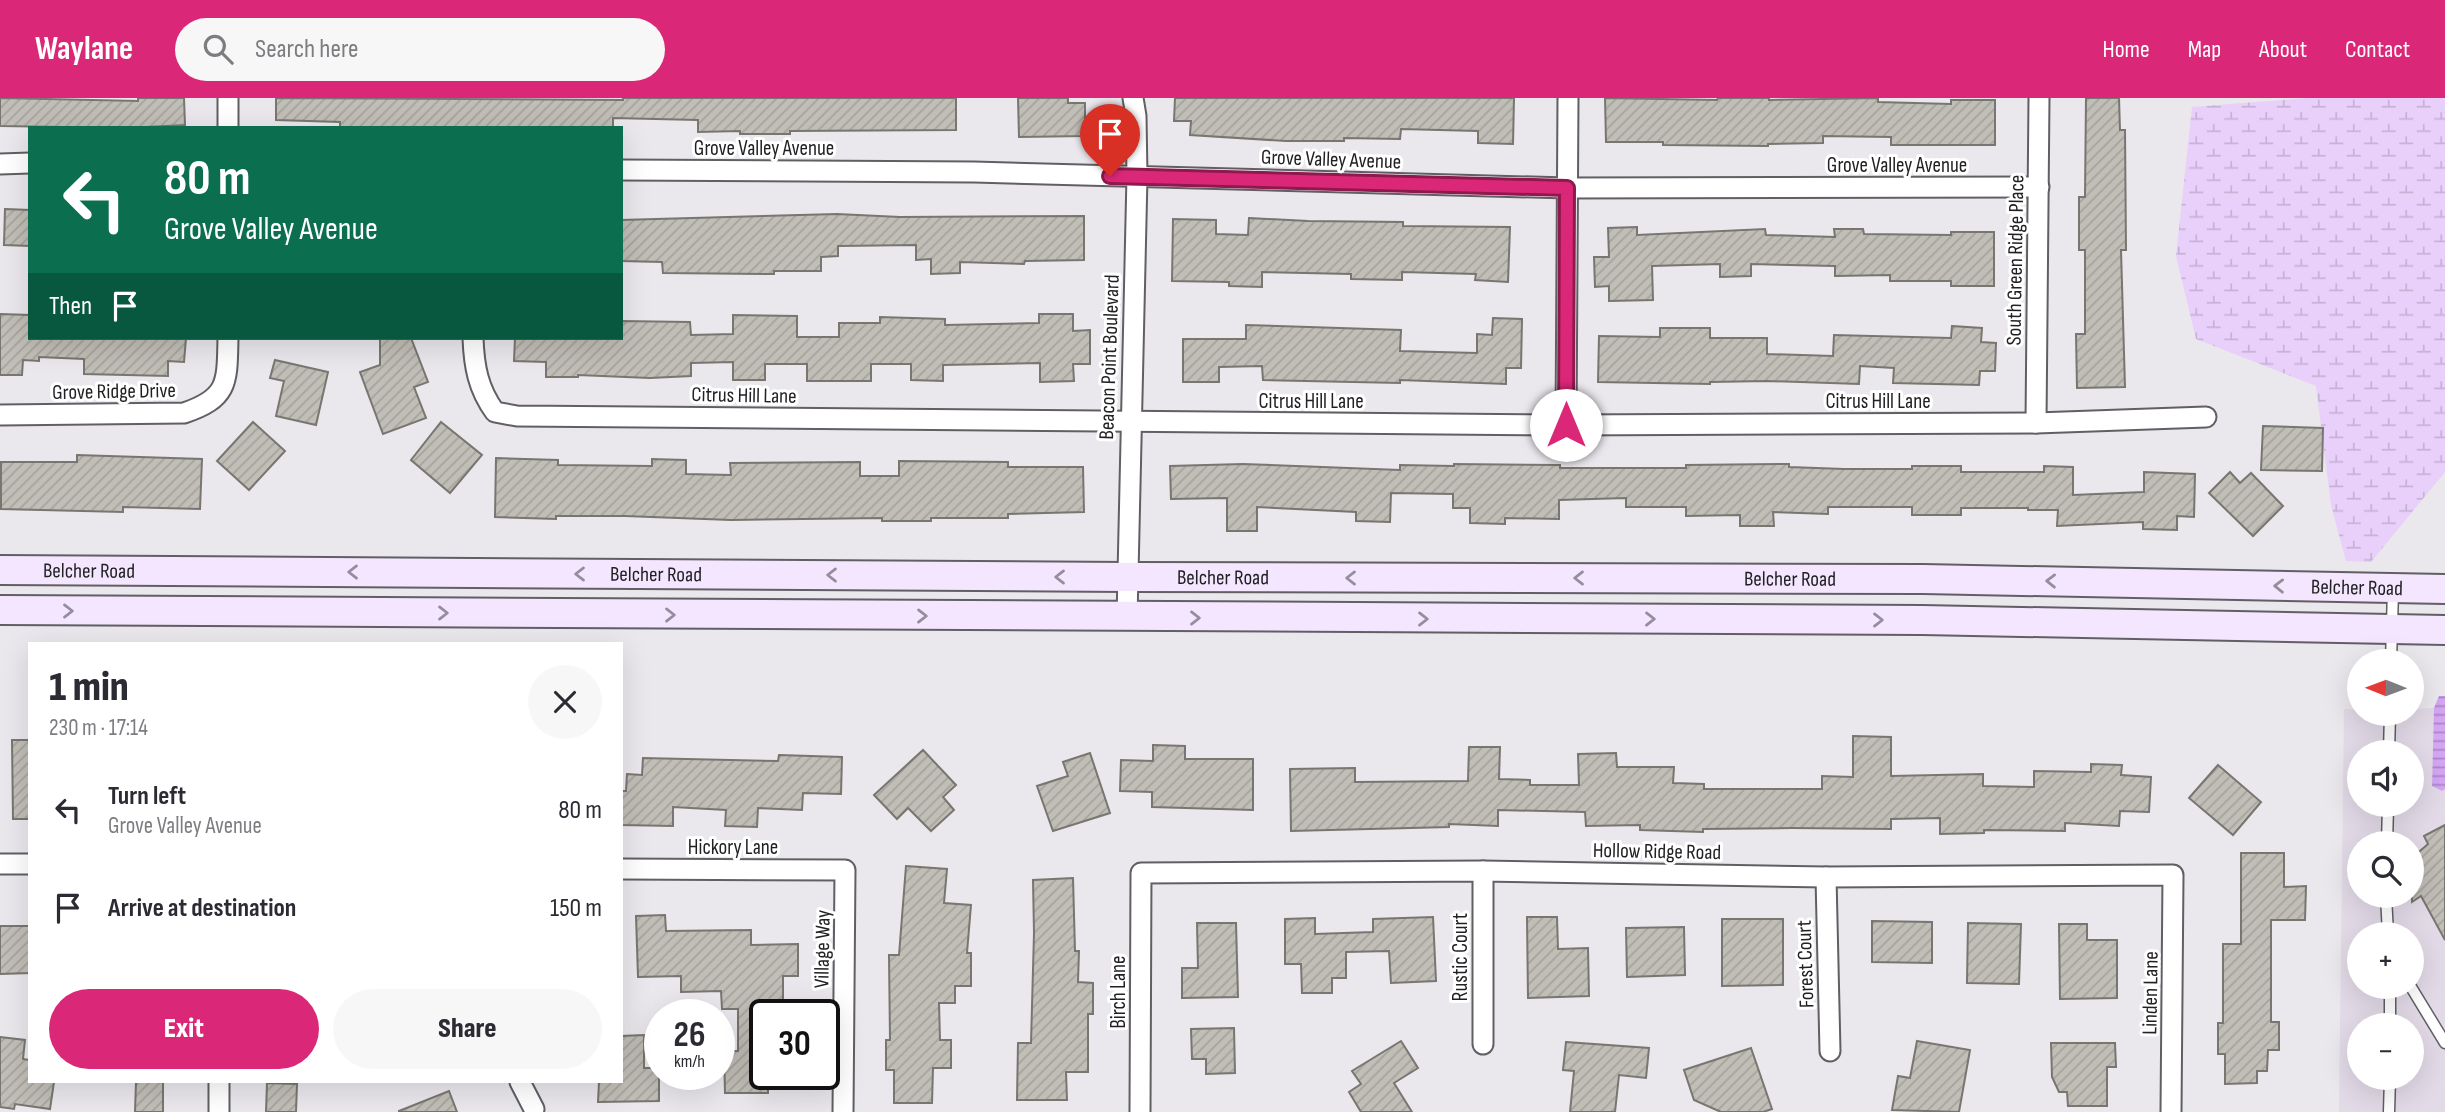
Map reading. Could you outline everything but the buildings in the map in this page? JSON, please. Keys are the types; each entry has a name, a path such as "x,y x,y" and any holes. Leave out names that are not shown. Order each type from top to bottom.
{"main road":[{"name":"Belcher Road","path":"0,570 1923,579 2445,589"},
{"name":"Belcher Road","path":"0,610 1127,618 1922,620 2445,630"}],"street":[{"path":"228,98 228,126"},
{"name":"Beacon Point Boulevard","path":"1127,618 1137,176 1133,98"},
{"path":"1566,425 1568,98"},
{"name":"South Green Ridge Place","path":"2036,423 2039,98"},
{"path":"0,164 28,163"},
{"name":"Grove Valley Avenue","path":"623,170 961,172 1567,188 2039,187"},
{"name":"Grove Ridge Drive","path":"0,415 184,413 205,406 222,391 228,360 228,340"},
{"name":"Citrus Hill Lane","path":"473,340 482,395 495,412 517,416 1566,425 2036,423 2206,418"},
{"path":"0,864 28,864"},
{"name":"Hickory Lane","path":"623,869 845,870"},
{"name":"Village Way","path":"843,1112 845,870"},
{"name":"Hollow Ridge Road","path":"1141,873 1483,871 1826,877 2174,875"},
{"name":"Rustic Court","path":"1483,871 1483,1044"},
{"name":"Birch Lane","path":"1140,1112 1141,873"},
{"name":"Linden Lane","path":"2171,1112 2174,875"},
{"name":"Forest Court","path":"1826,877 1830,1051"},
{"path":"219,1083 219,1112"},
{"path":"521,1083 534,1109"}],"lane":[{"path":"2391,649 2393,588"},
{"path":"2418,999 2445,1043"},
{"path":"2389,1090 2389,1112"}],"shaded area":[{"path":"2439,696 2445,696 2445,789 2442,791 2432,786 2434,708"},
{"path":"2424,708 2434,708 2432,786 2442,791 2445,789 2445,1112 2339,1112 2344,709 2347,709 2347,726 2424,726"}],"green space":[{"path":"2307,98 2445,98 2445,472 2371,562 2346,561 2331,505 2316,386 2196,339 2176,256 2192,107"}],"route":[{"path":"1110,176 1567,188 1566,425"}]}
